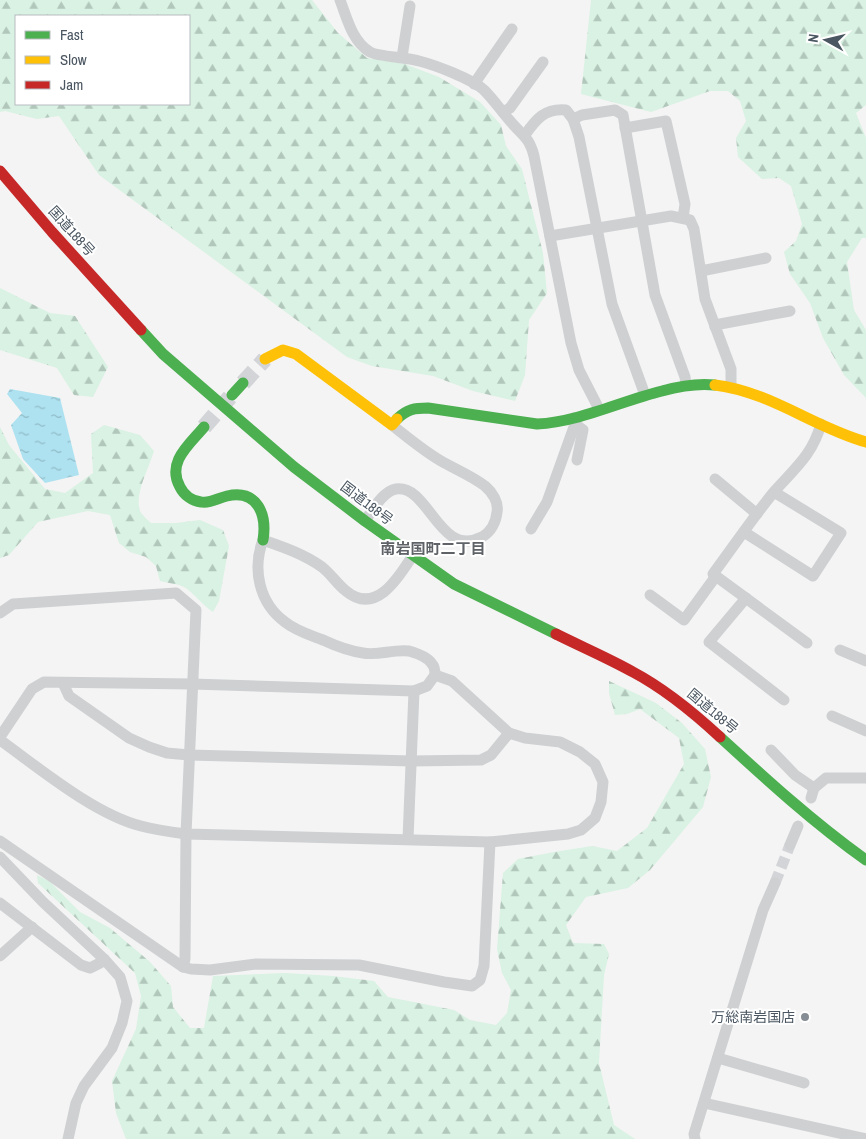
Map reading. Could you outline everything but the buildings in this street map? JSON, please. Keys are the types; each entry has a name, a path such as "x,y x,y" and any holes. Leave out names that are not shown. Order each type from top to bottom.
{"main road":[{"name":"国道188号","path":"0,171 52,232 163,354 294,467 412,556 454,584 633,672 664,691 696,715 788,798 866,860"},
{"path":"265,359 277,351 289,350 302,357 392,425 403,413 413,408 428,408 536,424 575,421 600,409 645,395 686,385 708,384 731,387 774,401 845,436 866,442"},
{"path":"232,395 243,383"},
{"path":"204,427 182,452 176,463 176,476 179,488 188,497 200,502 210,502 232,495 248,497 257,504 264,516 266,527 263,540"}],"street":[{"path":"340,0 351,29 358,40 371,52 418,60 436,66 474,84 483,89 524,134 534,156 576,361 586,386 600,409"},
{"path":"402,57 410,6"},
{"path":"474,84 512,29"},
{"path":"503,112 510,108 543,62"},
{"path":"524,134 545,112 558,109 566,110 573,119 579,137 612,304 645,395"},
{"path":"573,119 582,115 615,110 623,115 655,294 686,385"},
{"path":"625,128 666,121 685,204 683,218"},
{"path":"550,236 671,216 690,220 694,228 704,299 730,368 731,387"},
{"path":"701,271 766,258"},
{"path":"715,326 790,311"},
{"path":"531,529 547,502 575,421 583,430 577,460"},
{"path":"807,643 713,574 774,492 801,464 817,438 821,424"},
{"path":"365,521 388,493 396,489 406,490 415,495 445,532 456,538 466,541 475,540 485,535 494,526 498,510 494,496 484,485 439,460 392,425"},
{"path":"715,479 757,514"},
{"path":"744,532 813,576 841,533 774,492"},
{"path":"412,556 384,594 370,599 357,598 346,592 323,568 307,557 263,540 258,553 258,573 263,594 272,610 300,632 347,650 364,654 382,654 396,651 422,656 433,664 436,674 452,681 509,734 560,742 580,752 595,764 602,782 601,802 595,818 581,830 568,834 490,842 186,834 140,826 112,815 76,795 0,739 32,689 44,682 192,684 414,691 427,686 436,674"},
{"path":"650,594 684,620 716,576"},
{"path":"0,614 13,604 176,593 196,610 186,834 185,959 183,966"},
{"path":"746,598 709,642 784,700"},
{"path":"840,650 866,661"},
{"path":"63,683 69,696 129,738 149,748 189,755 411,761 481,760 491,755 509,734"},
{"path":"408,840 414,691"},
{"path":"832,716 866,731"},
{"path":"771,750 813,793 826,778 866,778"},
{"path":"790,845 798,826"},
{"path":"0,841 183,966 191,969 210,970 256,964 359,965 472,986 480,980 484,966 490,842"},
{"path":"0,857 120,977 127,1001 122,1023 112,1048 84,1086 76,1103 68,1139"},
{"path":"695,1139 694,1134 763,910 775,883"},
{"path":"0,903 81,965 90,968 104,959"},
{"path":"0,956 32,927"},
{"path":"718,1058 804,1083"},
{"path":"704,1103 866,1139"}],"green space":[{"path":"0,0 312,0 338,33 367,58 405,64 439,77 480,102 501,125 506,146 522,169 543,253 547,293 529,320 525,375 515,401 473,391 433,376 372,366 347,357 99,175 59,116 37,119 5,111 0,112"},
{"path":"591,0 866,0 866,105 856,113 866,138 866,238 862,238 847,262 854,310 866,330 866,398 844,375 823,338 810,303 790,274 784,252 796,241 802,224 791,186 779,178 762,179 738,157 736,138 746,121 740,101 728,91 710,91 651,112 581,94"},
{"path":"0,288 50,313 75,316 108,367 93,397 74,395 57,368 0,350"},
{"path":"104,425 140,435 154,451 140,489 139,497 140,511 151,523 176,523 200,520 223,530 229,546 219,601 213,612 184,587 160,581 156,566 146,557 130,552 119,543 110,515 88,511 38,522 9,555 0,558 0,427 9,445 45,489 65,493 93,473 91,434"},
{"path":"609,681 656,703 682,723 705,749 711,777 703,807 650,870 628,888 586,897 566,925 573,943 604,944 609,954 604,975 599,1063 614,1125 635,1139 126,1139 116,1113 112,1081 136,1029 141,996 135,973 38,883 37,875 49,881 80,912 110,928 150,962 171,986 173,1007 190,1028 204,1028 213,976 285,973 374,981 388,997 454,1010 470,1020 496,1025 507,1013 511,990 502,973 497,949 503,873 518,859 554,852 592,846 617,851 647,828 684,764 679,738 640,709 627,714 615,715 609,693"}],"water":[{"path":"10,389 60,398 79,475 45,483 23,459 11,425 22,413 7,394"}],"tunnel":[{"path":"243,383 265,359"},
{"path":"204,427 230,397"},
{"path":"775,883 790,845"}],"traffic: fast":[{"path":"141,330 163,354 294,467 365,521 454,584 556,634"},
{"path":"232,395 243,383"},
{"path":"397,419 411,410 428,408 537,424 584,415 675,388 708,384 715,385"},
{"path":"204,427 187,447 178,462 176,478 180,487 189,497 201,502 238,495 246,496 253,500 262,513 263,540"},
{"path":"720,737 809,816 866,860"}],"traffic: slow":[{"path":"265,359 283,350 296,354 392,425 397,419"},
{"path":"715,385 755,395 828,428 866,442"}],"traffic: jam":[{"path":"0,171 52,232 141,330"},
{"path":"556,634 645,679 689,710 720,737"}],"place":[{"name":"万総南岩国店","path":"805,1017"}],"district":[{"name":"南岩国町二丁目","path":"433,549"}]}
